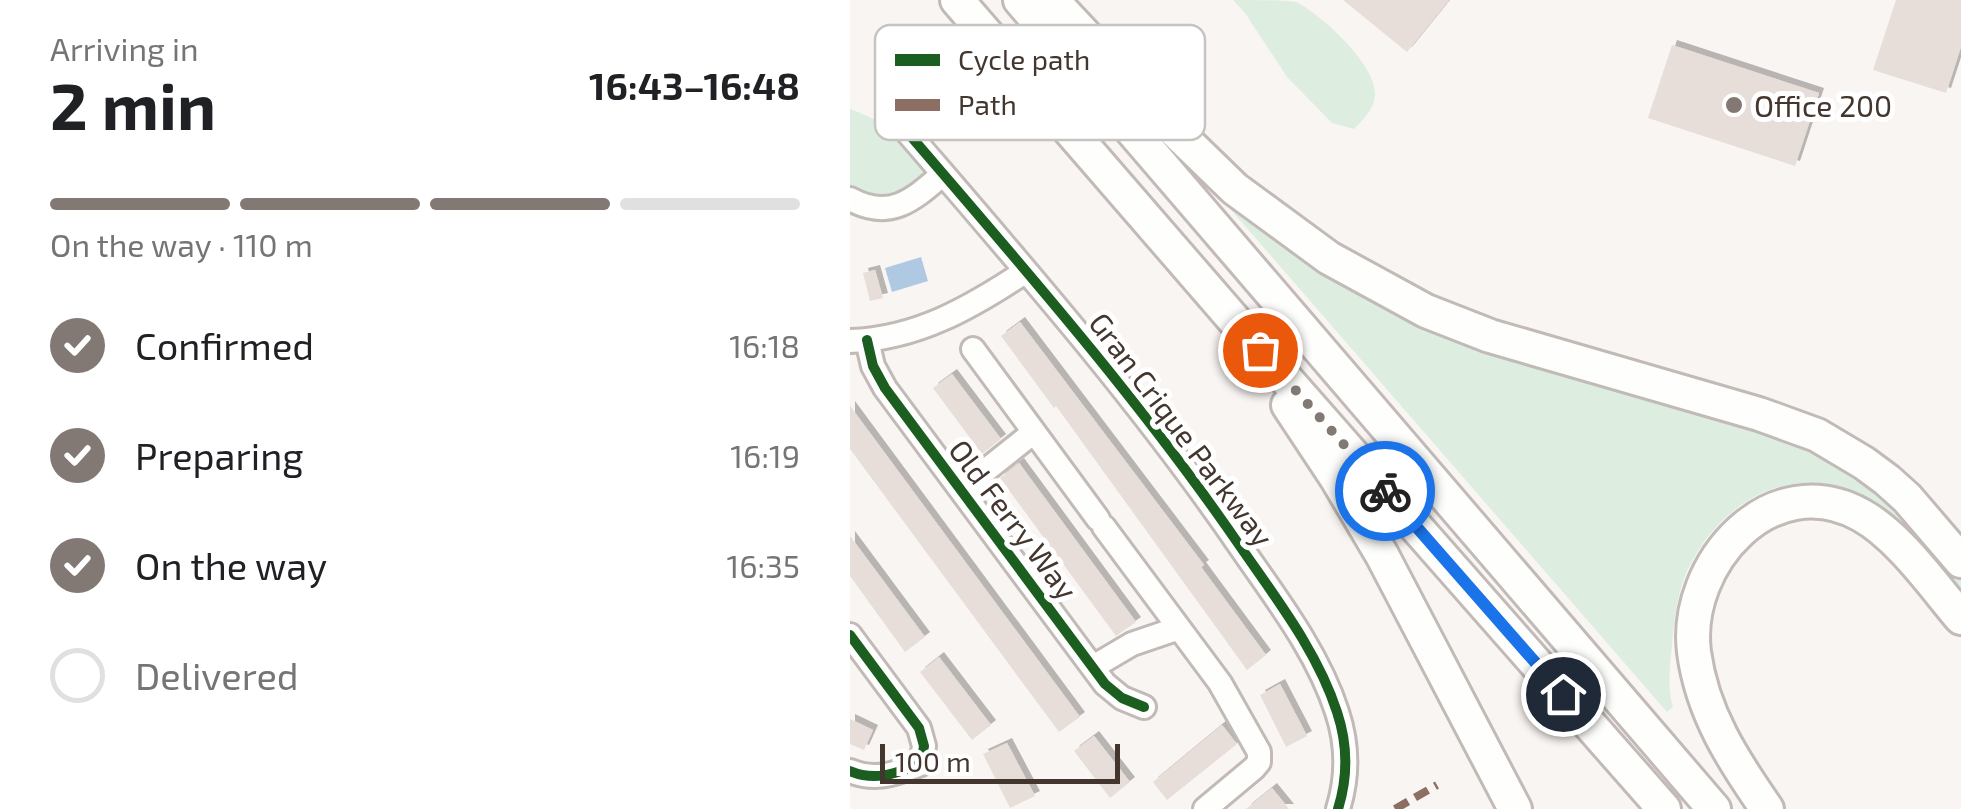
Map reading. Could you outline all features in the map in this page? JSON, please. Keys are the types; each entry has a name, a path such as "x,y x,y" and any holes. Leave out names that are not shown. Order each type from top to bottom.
{"highway":[{"path":"957,0 979,25"},
{"path":"1020,0 1041,25"},
{"path":"1052,0 1075,25"},
{"path":"1078,140 1664,809"},
{"path":"1140,140 1714,809"},
{"path":"1184,140 1235,189 1298,237 1426,310 1490,336 1816,434 1887,480 1961,561"},
{"path":"1235,321 1375,542 1515,809"},
{"path":"1767,809 1715,725 1694,650 1695,611 1702,586 1720,553 1738,533 1768,511 1793,503 1816,502 1849,509 1870,520 1890,538 1961,618"}],"street":[{"name":"Gran Crique Parkway","path":"914,140 1176,455 1273,593 1315,661 1344,737 1346,774 1338,809"},
{"path":"850,198 883,209 903,205 943,174"},
{"path":"859,341 909,332 953,316 1026,271"},
{"name":"Old Ferry Way","path":"859,341 885,388 1093,667 1113,692 1144,707"},
{"path":"973,349 1226,692 1258,748 1260,757 1254,768 1205,809"},
{"path":"961,490 1034,432"},
{"path":"1093,667 1132,644 1179,628"},
{"path":"850,635 918,728 924,746 921,764 890,775 874,778 850,772"}],"green space":[{"path":"1233,0 1296,2 1346,43 1374,84 1370,110 1354,129 1332,123 1287,77"},
{"path":"850,109 875,120 875,140 902,140 924,169 920,179 884,204 850,191"},
{"path":"1212,188 1336,270 1799,434 1869,476 1961,573 1961,593 1902,523 1857,493 1804,483 1757,496 1735,509 1717,527 1687,571 1675,617 1669,676 1673,707 1667,712"}],"water":[{"path":"921,257 928,281 892,292 885,268"}],"building":[{"path":"1343,0 1449,0 1407,52"},
{"path":"1896,0 1961,0 1961,47 1946,93 1873,70"},
{"name":"Office 200","path":"1672,45 1819,93 1795,166 1648,118"},
{"path":"875,270 883,298 870,301 863,273"},
{"path":"1020,322 1204,565 1201,567 1266,655 1247,670 1001,336"},
{"path":"952,374 1001,439 982,454 933,388"},
{"path":"850,406 1080,717 1059,732 850,449"},
{"path":"1019,463 1136,622 1116,636 1000,478"},
{"path":"850,536 925,637 905,652 850,576"},
{"path":"939,657 991,725 972,740 920,672"},
{"path":"1280,684 1307,736 1286,747 1260,695"},
{"path":"850,719 873,730 864,750 850,744"},
{"path":"1222,725 1237,744 1167,800 1153,782"},
{"path":"1094,736 1130,782 1110,798 1074,751"},
{"path":"1007,743 1035,796 1010,808 983,754"},
{"path":"1272,788 1289,809 1246,809"}],"marked path":[{"path":"1395,809 1437,785"}],"cycle path":[{"path":"914,140 1161,437 1296,628 1329,690 1341,724 1345,761 1338,809"},
{"path":"867,340 873,366 885,388 1105,684 1122,698 1144,707"},
{"path":"850,635 919,728 924,746 921,764 877,776 850,771"}],"way so far":[{"path":"1260,350 1385,491"}],"place":[{"name":"Office 200","path":"1734,105"}],"route":[{"path":"1385,491 1563,694"}]}
